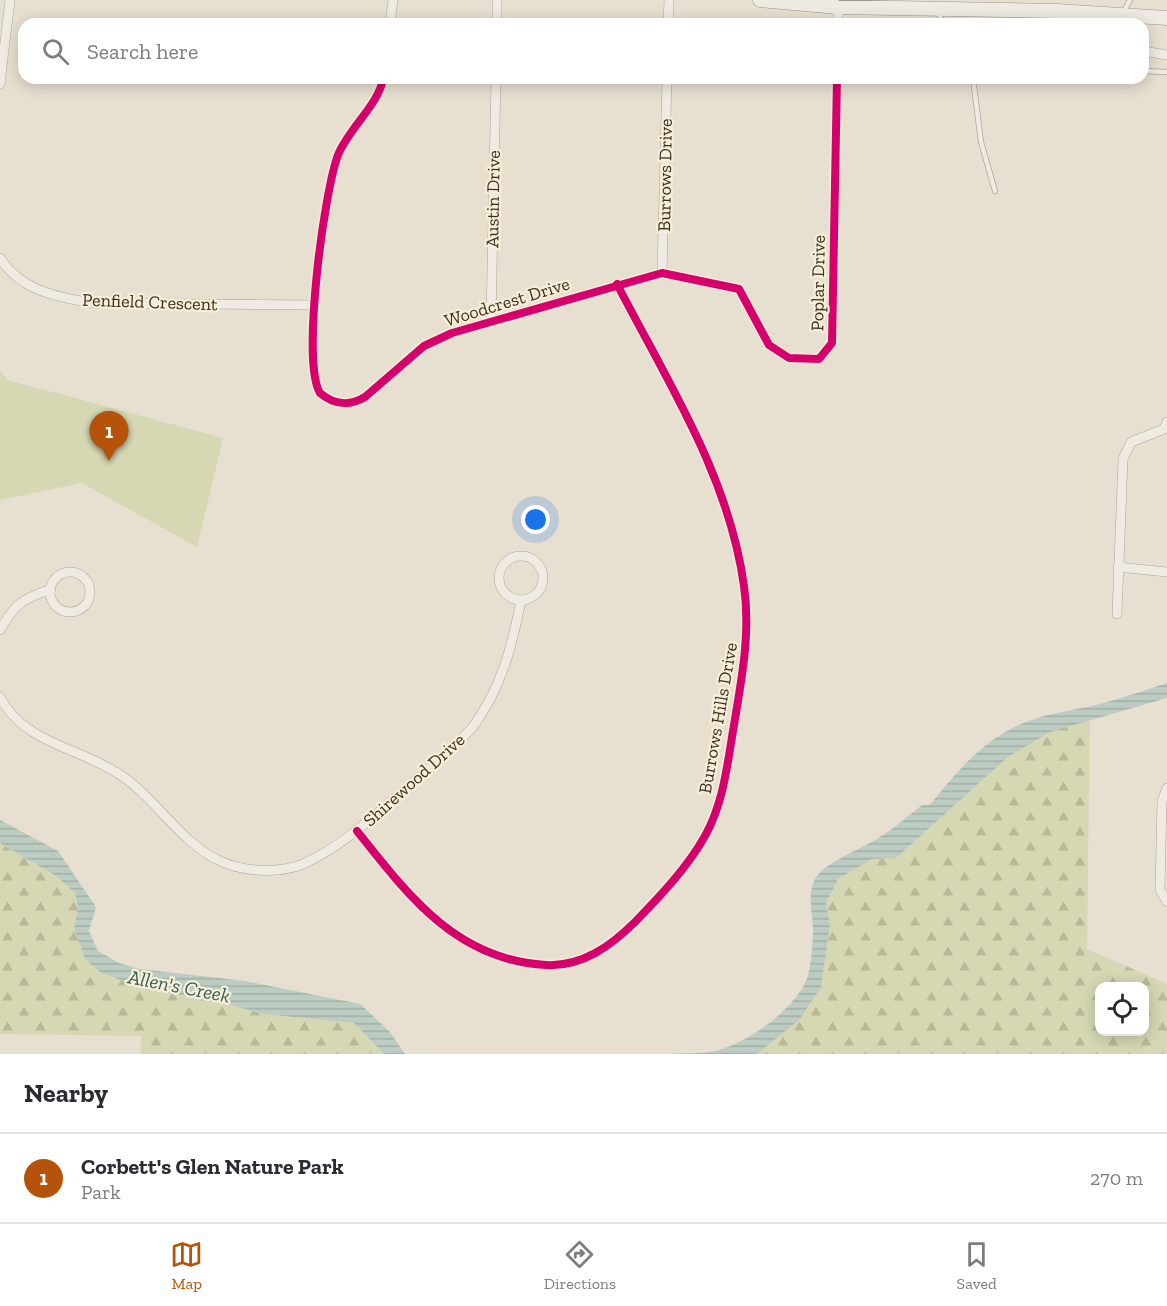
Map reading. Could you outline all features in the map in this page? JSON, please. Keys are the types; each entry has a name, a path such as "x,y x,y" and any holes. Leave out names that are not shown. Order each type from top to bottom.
{"main road":[{"path":"760,0 838,7 937,10 1057,18 1122,14 1167,18"}],"street":[{"path":"0,84 10,0"},
{"path":"391,18 393,0"},
{"path":"497,0 497,18"},
{"path":"668,18 669,0"},
{"path":"838,7 838,18"},
{"path":"1149,52 1167,55"},
{"name":"Woodcrest Drive","path":"383,84 382,91 350,132 334,167 314,305 314,379 320,393 342,403 357,402 432,342 491,319 662,273"},
{"name":"Austin Drive","path":"491,319 496,84"},
{"name":"Burrows Drive","path":"662,273 667,84"},
{"name":"Poplar Drive","path":"662,273 739,289 768,345 789,358 819,359 832,343 837,84"},
{"name":"Penfield Crescent","path":"0,258 12,274 30,286 55,296 92,303 314,305"},
{"name":"Burrows Hills Drive","path":"357,831 418,906 441,925 495,954 522,962 566,965 593,954 624,933 659,898 691,859 715,817 723,790 742,682 747,636 744,586 730,525 710,464 617,284"},
{"path":"1117,614 1126,449 1139,437 1164,429 1167,422"},
{"path":"524,556 537,562 541,568 542,583 534,595 521,600 502,590 499,576 500,569 510,559 524,556"},
{"path":"1118,567 1167,572"},
{"path":"0,630 9,613 23,599 51,588 62,574 75,573 89,585 90,597 87,603 76,611 63,611 53,602 51,588"},
{"name":"Shirewood Drive","path":"0,697 11,714 37,736 99,762 138,788 185,836 219,861 258,870 280,869 302,864 357,831 458,743 486,709 509,656 521,600"},
{"path":"1167,788 1162,801 1160,890 1167,902"}],"lane":[{"path":"1122,14 1130,0"},
{"path":"937,10 941,18"},
{"path":"1149,71 1167,72"},
{"path":"974,84 981,142 995,191"}],"green space":[{"path":"0,371 8,380 223,438 197,547 82,483 0,500"},
{"path":"1090,718 1087,949 1167,984 1167,1054 757,1054 800,1019 830,924 826,903 838,879 872,859 896,858 1008,757 1050,732"},
{"path":"0,843 56,876 75,893 78,908 74,928 85,959 263,1014 354,1023 384,1054 141,1054 141,1036 0,1034"}],"water":[{"path":"1167,683 1167,698 1050,732 1008,757 896,858 872,859 838,879 826,903 830,924 821,987 800,1019 757,1054 669,1054 705,1053 723,1049 751,1036 778,1016 799,993 808,976 813,936 811,893 815,879 827,867 876,840 922,805 930,805 956,773 986,745 1009,730 1029,721 1101,704"},
{"name":"Allen's Creek","path":"0,820 58,851 96,907 89,931 98,951 119,963 140,969 245,981 360,1004 390,1032 405,1054 384,1054 354,1023 263,1014 222,1002 141,988 100,972 85,959 74,928 78,908 75,893 56,876 0,843"}],"cycle path":[{"path":"382,84 376,97 338,155 332,175 321,238 314,314 315,375 320,393 331,400 342,403 354,402 365,397 424,346 452,333 662,273 739,289 769,345 789,358 819,359 832,343 837,84"},
{"path":"357,831 415,900 460,937 486,951 514,960 559,965 584,959 595,953 616,939 636,921 673,881 698,848 711,824 724,785 742,677 746,640 744,586 725,506 710,468 694,430 617,284"}],"place":[{"name":"Corbett's Glen Nature Park","path":"109,461"}]}
